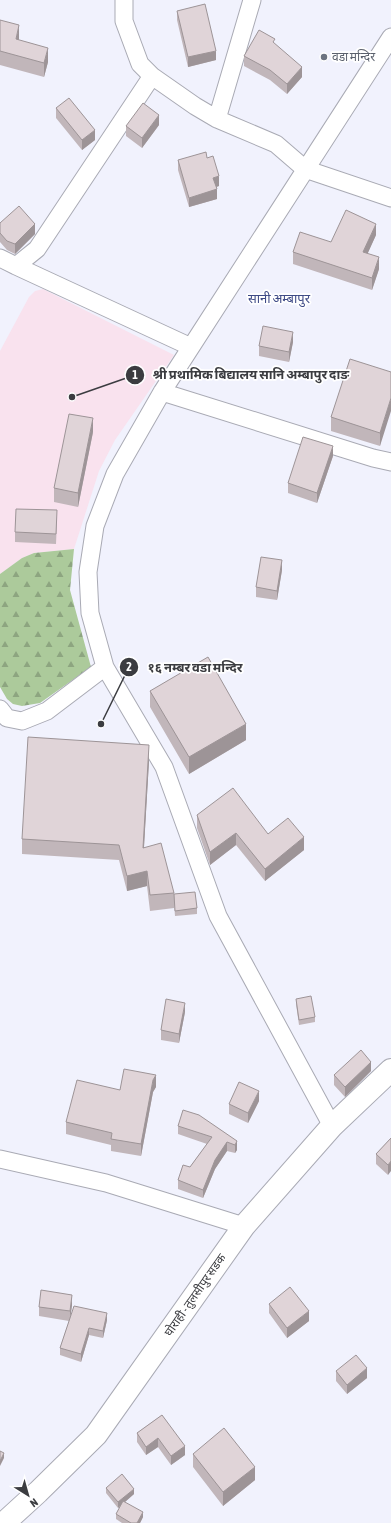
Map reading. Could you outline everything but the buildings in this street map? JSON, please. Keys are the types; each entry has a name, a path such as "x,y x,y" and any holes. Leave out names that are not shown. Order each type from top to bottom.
{"main road":[{"name":"घोराही - तुलसीपुर सडक","path":"4,1523 96,1435 244,1226 332,1126 391,1070"}],"street":[{"path":"124,0 124,21 140,64 152,76 195,106 217,118 276,144 305,169 391,198"},
{"path":"217,118 252,0"},
{"path":"332,1126 218,916 164,767 105,668 90,613 88,572 95,526 115,474 162,392 391,37"},
{"path":"16,266 37,249 152,76"},
{"path":"0,258 191,347"},
{"path":"162,392 366,456 391,462"},
{"path":"0,709 7,718 22,721 47,711 105,668"},
{"path":"0,1159 106,1183 244,1226"}],"shaded area":[{"path":"43,289 174,355 115,440 99,471 74,549 34,553 22,558 0,574 0,351 29,297 35,291"}],"green space":[{"path":"74,549 70,590 91,667 40,703 22,706 13,704 7,699 0,687 0,574 22,558 34,553"}],"place":[{"name":"वडा मन्दिर","path":"324,57"},
{"name":"श्री प्रथामिक बिद्यालय सानि अम्बापुर दाङ","path":"72,397"},
{"name":"१६ नम्बर वडा मन्दिर","path":"101,724"}],"district":[{"name":"सानी अम्बापुर","path":"279,298"}]}
